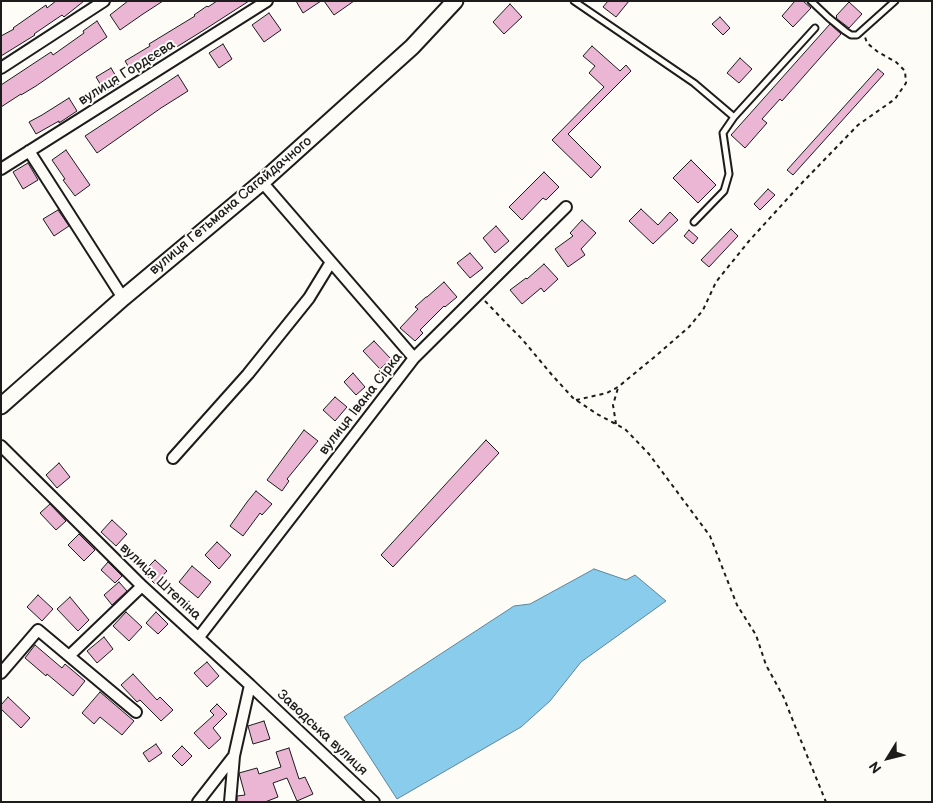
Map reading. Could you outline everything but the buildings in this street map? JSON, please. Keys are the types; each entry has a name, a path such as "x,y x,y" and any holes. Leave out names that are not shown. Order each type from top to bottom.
{"main road":[{"name":"вулиця Гетьмана Сагайдачного","path":"1,406 123,298 262,182 412,47 455,1"}],"street":[{"path":"1,68 104,1"},
{"name":"вулиця Гордєєва","path":"1,169 268,1"},
{"path":"29,151 123,298"},
{"path":"262,182 414,358"},
{"name":"вулиця Івана Сірка","path":"199,637 414,358 566,207"},
{"path":"173,458 248,374 309,298 331,262"},
{"name":"вулиця Штепіна","path":"1,446 142,586 250,684"},
{"path":"69,656 142,586"},
{"path":"1,673 38,630 136,712"},
{"path":"230,802 234,756 250,684"},
{"name":"Заводська вулиця","path":"250,684 374,802"},
{"path":"198,802 234,756"}],"lane":[{"path":"574,1 694,83 734,117"},
{"path":"811,1 851,35 857,35 895,1"},
{"path":"694,222 724,191 729,174 723,133 734,117 815,28"}],"path":[{"path":"576,400 608,393 618,387 690,327 703,310 716,282 749,241 858,125 895,99 906,83 905,71 896,62 867,43 862,30"},
{"path":"479,294 576,400 625,429 648,454 710,536 736,605 756,635 766,665 784,698 826,802"},
{"path":"616,424 613,405 618,387"}],"water":[{"path":"594,569 626,580 635,575 666,601 581,662 550,701 521,727 397,799 344,717 514,606 530,604"}]}
